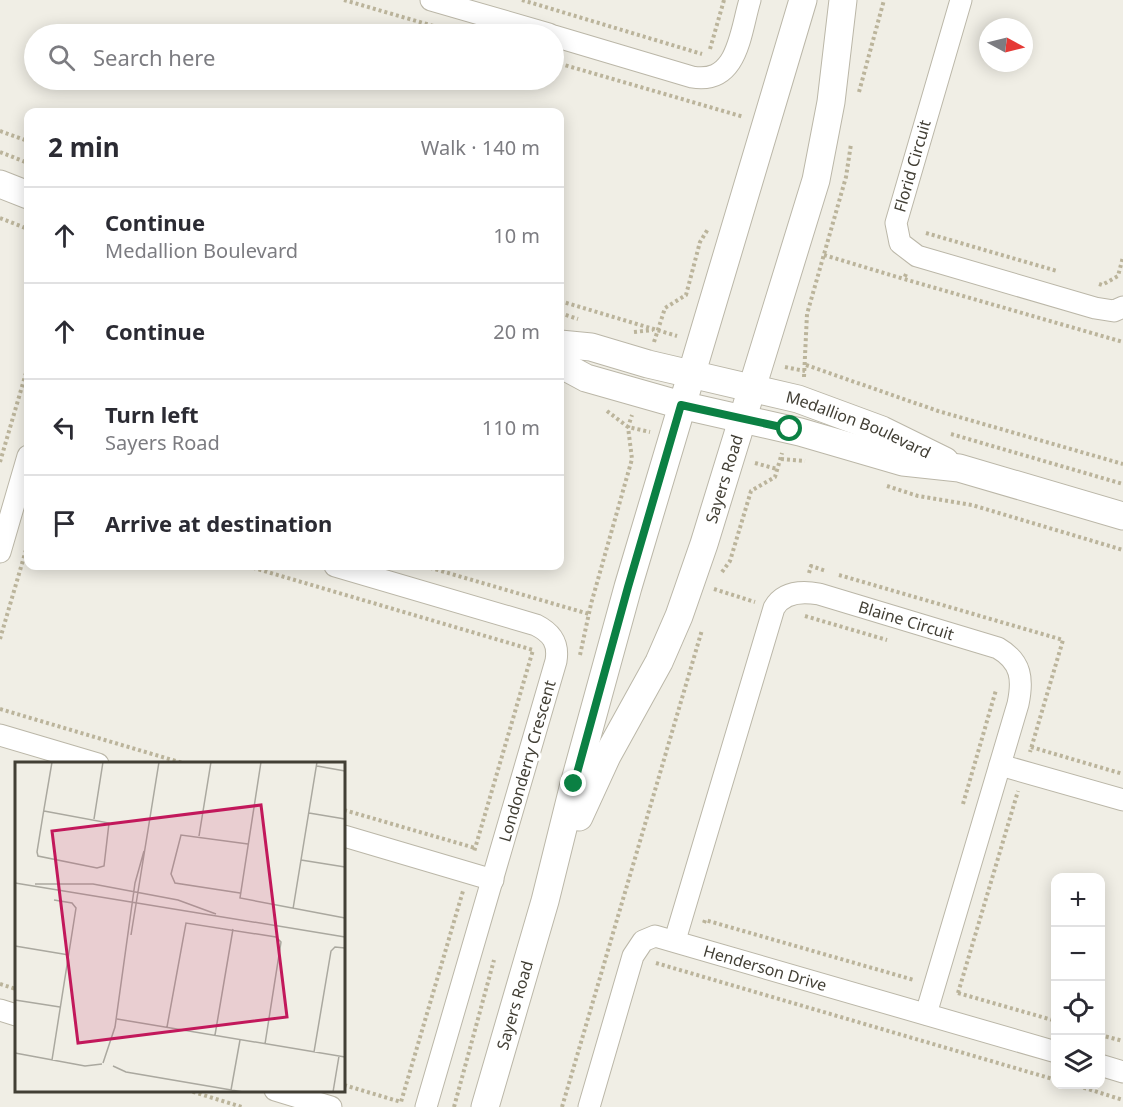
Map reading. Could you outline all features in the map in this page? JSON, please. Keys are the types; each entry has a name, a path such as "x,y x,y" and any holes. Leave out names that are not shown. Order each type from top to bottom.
{"street":[{"path":"431,0 465,5 520,24"},
{"path":"564,39 692,76 709,78 726,70 750,0"},
{"name":"Sayers Road","path":"485,1107 545,902 577,773 671,439 702,344 803,0"},
{"name":"Sayers Road","path":"545,902 586,798 659,662 679,616 754,388 816,180 831,102 843,0"},
{"name":"Florid Circuit","path":"911,253 900,243 896,223 961,0"},
{"path":"0,184 24,193"},
{"path":"911,253 1105,311 1123,308"},
{"name":"Medallion Boulevard","path":"564,344 591,347 754,388 805,381 882,430 959,468 1123,516"},
{"name":"Medallion Boulevard","path":"564,366 586,378 681,405 790,429 903,462 959,468"},
{"path":"0,552 24,478"},
{"name":"Londonderry Crescent","path":"348,570 536,625 547,630 554,639 556,661 426,1107"},
{"path":"675,940 770,618 782,598 802,592"},
{"name":"Blaine Circuit","path":"802,592 852,604 998,648 1007,653 1020,671 1021,689 926,1014"},
{"path":"0,735 91,762"},
{"path":"1000,765 1123,800"},
{"path":"345,836 493,880"},
{"name":"Henderson Drive","path":"588,1107 633,956 649,937 698,946 1051,1051"},
{"path":"0,1010 15,1015"},
{"path":"1105,1066 1123,1072"},
{"path":"282,1092 331,1107"}],"path":[{"path":"344,0 427,24"},
{"path":"708,55 724,0"},
{"path":"857,101 884,0"},
{"path":"564,65 745,117"},
{"path":"0,130 24,139"},
{"path":"762,362 805,381 807,314 846,177 852,134"},
{"path":"0,152 24,161"},
{"path":"0,218 24,227"},
{"path":"904,279 918,231 1059,272"},
{"path":"824,255 1123,342"},
{"path":"1118,276 1123,257"},
{"path":"1092,282 1102,285 1118,276 1123,277"},
{"path":"564,302 702,344"},
{"path":"806,365 938,411 1123,465"},
{"path":"0,462 24,380"},
{"path":"628,427 671,439"},
{"path":"711,600 717,579 730,561 751,491 775,477 790,429"},
{"path":"947,433 1123,484"},
{"path":"731,456 777,469"},
{"path":"781,459 812,462"},
{"path":"876,482 918,496 972,506 1123,550"},
{"path":"0,639 24,557"},
{"path":"898,643 795,613 811,566 1063,640 958,993"},
{"path":"261,570 533,650 401,1102 345,1085"},
{"path":"438,570 589,614"},
{"path":"562,1107 704,622"},
{"path":"961,809 998,684"},
{"path":"0,709 179,762"},
{"path":"1031,747 1123,774"},
{"path":"345,810 475,848"},
{"path":"690,973 705,920 1051,1020"},
{"path":"656,963 1051,1079"},
{"path":"912,980 915,969"},
{"path":"0,984 15,989"},
{"path":"1105,1036 1123,1041"},
{"path":"1088,1089 1123,1100"},
{"path":"194,1092 243,1107"}],"route":[{"path":"574,784 681,405 790,429"}]}
